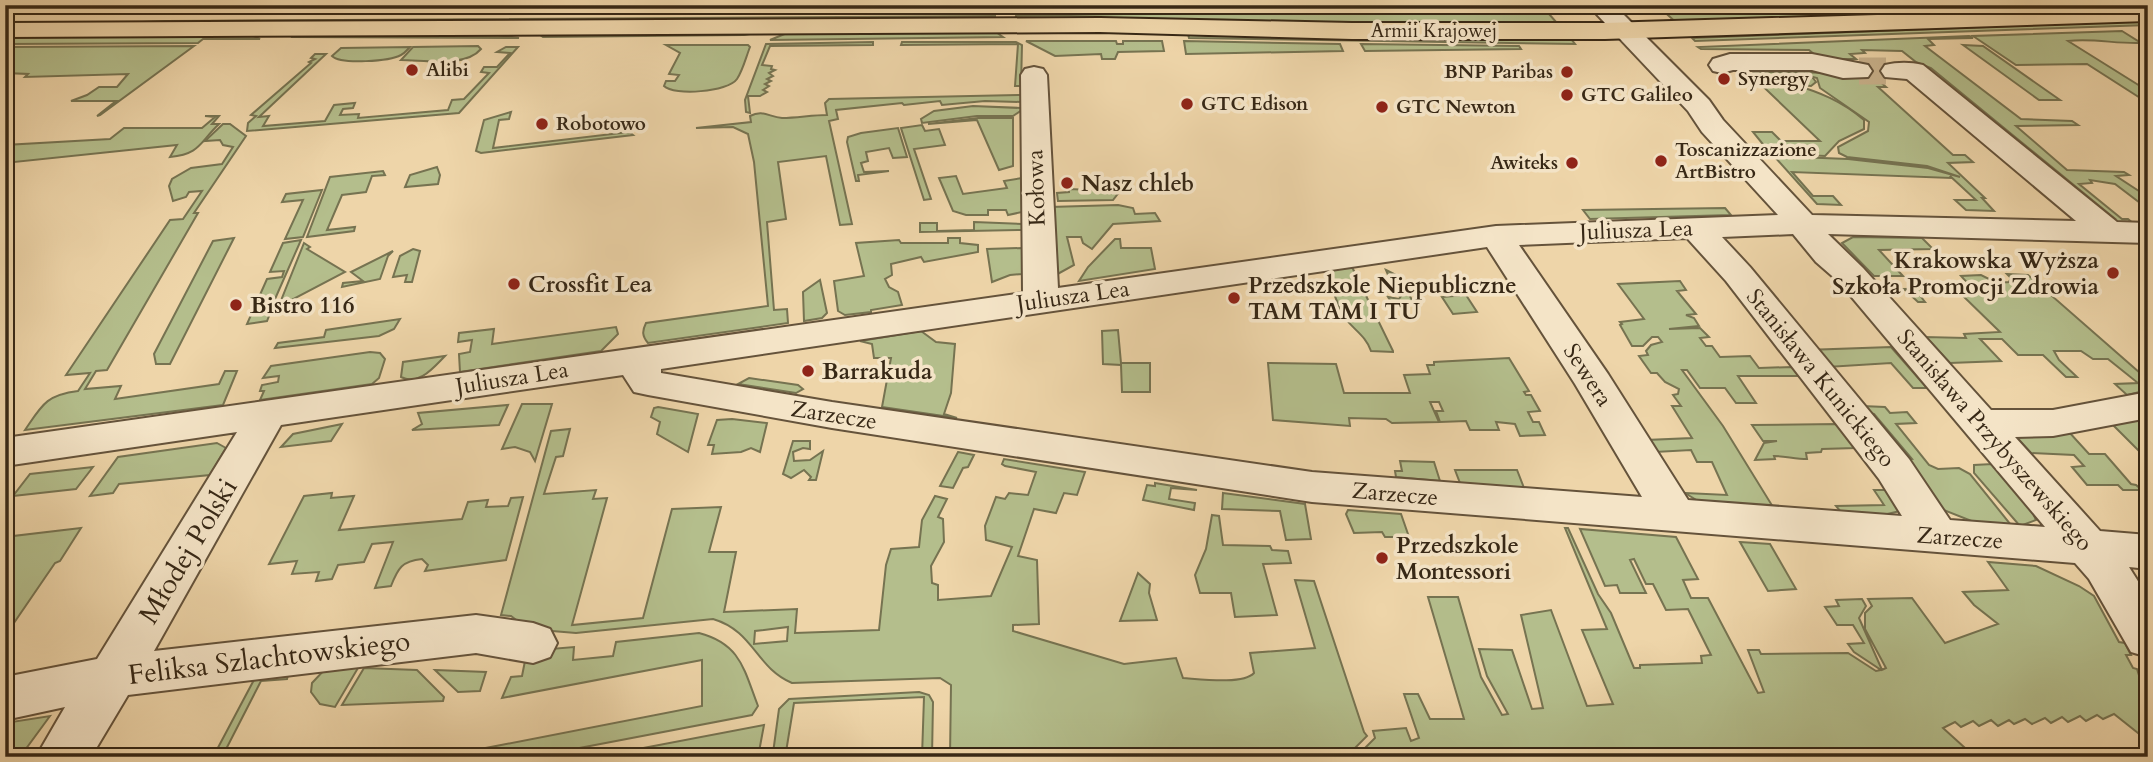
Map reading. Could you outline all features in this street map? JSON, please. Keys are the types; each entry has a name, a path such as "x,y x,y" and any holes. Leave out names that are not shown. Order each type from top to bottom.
{"main road":[{"path":"5,17 1135,11 1306,7"},
{"name":"Armii Krajowej","path":"5,30 1119,24 1352,31 1624,31 2148,14"}],"street":[{"name":"Stanisława Przybyszewskiego","path":"1600,5 1689,96 1712,126 1982,424 2110,574 2148,638"},
{"path":"1723,65 1730,62 1812,62 1859,71"},
{"path":"1894,71 1914,71 2109,232"},
{"name":"Kołowa","path":"1034,75 1041,301"},
{"name":"Juliusza Lea","path":"645,371 1041,301 1496,236 1802,225 2148,233"},
{"name":"Stanisława Kunickiego","path":"1694,228 1731,266 1894,469 1937,536"},
{"name":"Sewera","path":"1496,236 1594,383 1676,517"},
{"name":"Zarzecze","path":"500,380 529,388 618,390 645,371 845,417 1280,483 1676,517 2148,552"},
{"name":"Juliusza Lea","path":"5,452 500,380"},
{"path":"1982,424 2053,423 2148,405"},
{"name":"Młodej Polski","path":"62,757 114,676 267,415"},
{"name":"Feliksa Szlachtowskiego","path":"5,698 114,676 476,634 533,643"}],"green space":[{"path":"803,5 775,8 628,9 624,6"},
{"path":"1820,5 2148,6 2148,9 1679,25 1660,8"},
{"path":"1542,6 1557,23 1353,27 1015,20 1016,16"},
{"path":"5,7 27,10 602,7 5,12"},
{"path":"995,16 995,20 96,24 166,21"},
{"path":"2148,21 2148,25 1695,41 1692,38"},
{"path":"993,30 1003,37 770,40 787,33"},
{"path":"767,31 744,35 543,37 536,32"},
{"path":"2122,31 2141,43 2068,41 2148,91 2148,103 2087,64 2016,65 1973,36"},
{"path":"1226,32 1450,40 1571,39 1575,44 1189,38 1188,34"},
{"path":"249,34 260,39 203,39 198,43 5,44 5,35"},
{"path":"496,35 519,38 291,37 293,36"},
{"path":"1969,36 1973,38 1928,39 1934,45 1925,46 2021,119 2072,121 2078,125 2016,126 2067,170 2124,172 2129,175 2116,176 2148,197 2148,209 2115,184 2090,180 2092,183 2079,184 2122,219 2128,219 2134,224 2109,224 2099,218 2114,218 1931,68 1916,62 1902,51 1862,50 1865,53 1850,54 1856,59 1820,59 1809,50 1698,47"},
{"path":"1026,41 1116,41 1117,44 1123,44 1123,41 1162,41 1164,51 1118,52 1115,59 1102,59 1101,54 1055,56"},
{"path":"1184,41 1340,44 1343,51 1186,54"},
{"path":"873,42 873,45 770,46 762,65 772,66 771,69 775,70 769,73 773,76 767,79 771,81 765,84 769,86 763,90 767,92 760,96 748,96 750,113 746,112 745,100 766,44"},
{"path":"902,42 1016,42 1022,45 1021,86 1015,86 1018,44 901,45"},
{"path":"1361,44 1519,46 1521,49 1365,51"},
{"path":"666,45 750,47 737,79 732,83 713,90 689,92 664,86 666,81 675,81 679,75 669,74 680,53"},
{"path":"1963,45 1983,46 2060,100 2039,100"},
{"path":"194,46 97,116 116,101 71,101 99,87 117,87 128,74 25,77 28,74 5,73 5,47"},
{"path":"478,46 481,49 474,55 455,61 401,60 413,47"},
{"path":"410,47 401,55 377,60 355,61 332,56 341,48"},
{"path":"506,47 518,47 459,113 247,131 248,123 256,116 251,115 311,63 309,62 315,59 311,58 315,54 326,54 259,117 269,116 263,126 325,121 334,105 355,103 353,108 343,109 340,115 359,114 358,118 448,110 452,100 464,99 489,73 481,72 484,67 497,67 510,53 497,52"},
{"path":"1754,72 1791,72 1813,78 1816,82 1811,86 1792,84 1847,107 1864,120 1864,129 1839,141 1825,156 1770,153 1753,132 1772,132 1781,141 1820,141 1751,75"},
{"path":"1794,72 1863,74 1869,79 1877,79 1886,87 1878,87 1953,155 1965,155 1973,162 1948,163 1985,198 1982,198 1994,211 1966,210 1955,200 1976,200 1950,176 1951,178 1792,172 1813,196 1833,196 1841,205 1817,204 1774,156 1848,159 1928,168 1960,177 1927,166 1847,157 1839,153 1838,147 1868,131 1869,122 1820,88 1817,78"},
{"path":"1021,95 1021,102 985,101 942,105 940,101 836,110 838,119 829,121 852,224 840,225 826,156 778,162 786,219 767,222 774,310 787,309 788,323 648,343 646,340 643,333 646,323 768,306 754,162 748,134 733,127 696,128 751,122 750,116 759,113 782,118 827,115 825,103 829,99"},
{"path":"973,106 1022,110 1013,116 977,116 922,123 921,119 934,111"},
{"path":"511,112 509,119 499,120 493,148 629,132 633,135 481,153 476,151 484,120"},
{"path":"205,116 219,116 212,124 219,124 193,150 180,155 170,157 177,145 5,163 5,145 110,139 124,128 202,128 215,117"},
{"path":"978,118 1013,118 1013,166 999,170 977,120 928,124"},
{"path":"223,124 230,124 246,136 194,213 198,213 107,370 96,371 85,389 121,386 115,399 219,384 225,371 237,371 223,405 25,430 46,403 59,395 78,391 90,373 66,375 170,220 183,219 202,191 189,192 186,197 173,201 169,186 172,179 191,168 222,164 233,147 223,145 220,140 205,141"},
{"path":"922,125 925,131 939,129 945,145 914,149 931,199 924,200 901,128"},
{"path":"898,128 907,157 893,158 889,148 866,152 868,161 861,163 864,172 889,171 858,175 859,181 856,181 848,137"},
{"path":"437,167 440,175 438,184 405,187 410,175"},
{"path":"383,171 385,175 372,176 366,192 342,195 327,230 355,227 354,231 307,237 330,177"},
{"path":"956,176 963,194 1007,188 1004,181 1022,178 1022,212 1008,215 1006,210 988,210 988,215 966,215 953,211 939,178"},
{"path":"1092,187 1120,191 1113,200 1058,201 1057,193 1069,192 1069,189 1092,190"},
{"path":"322,190 303,237 285,239 303,200 282,202 286,194"},
{"path":"1118,205 1133,208 1135,214 1155,213 1160,221 1113,224 1092,249 1083,243 1081,237 1067,237 1074,265 1054,276 1050,207"},
{"path":"1725,208 1731,215 1590,219 1583,210"},
{"path":"974,222 1022,224 1022,230 920,232 920,223 937,223 937,231 974,230"},
{"path":"1853,237 1922,238 1933,249 1879,250 1903,276 1874,276 1842,243"},
{"path":"234,238 170,364 156,364 154,354 213,241"},
{"path":"948,238 960,238 960,243 978,245 978,252 924,262 921,257 891,264 892,275 885,279 889,287 898,292 902,305 845,315 838,311 834,281 864,276 856,243 899,240 901,243 948,243"},
{"path":"1115,239 1120,239 1121,248 1151,248 1155,269 1079,281 1088,267"},
{"path":"301,240 275,299 262,301 259,307 268,307 275,301 267,321 247,324 267,279 282,277 284,271 270,272 283,243"},
{"path":"304,243 310,247 307,249 345,272 284,304 280,303"},
{"path":"1022,248 1022,274 1010,275 992,282 987,249"},
{"path":"413,249 420,251 412,282 405,282 407,275 393,277 400,256"},
{"path":"393,251 388,256 380,279 342,287 343,283 363,281 351,272"},
{"path":"1352,267 1393,352 1371,351 1339,307 1326,271"},
{"path":"1386,270 1400,277 1413,302 1391,302 1388,297 1399,299 1401,296 1385,291 1380,280 1389,277"},
{"path":"2007,274 2028,275 2148,380 2148,390 2127,395 2115,384 2138,383 2108,359 2093,359 2081,351 2054,351 2059,360 2077,377 2066,377 2043,355 2018,355 2002,339 1980,339 2001,361 1950,363 1926,337 1966,338 1964,334 2000,332 1960,293 1918,293 1925,302 1918,302 1904,289 1972,288 1961,276 1981,275 1997,283 2009,282 2011,278"},
{"path":"820,280 827,313 822,318 804,321 803,292"},
{"path":"1680,281 1686,290 1677,291 1696,314 1686,315 1694,318 1699,326 1669,329 1700,328 1709,337 1700,338 1706,346 1712,346 1720,357 1750,356 1759,368 1792,367 1799,376 1738,376 1756,403 1736,403 1725,388 1700,388 1687,370 1682,370 1723,426 1773,507 1698,501 1685,493 1727,495 1712,462 1697,462 1691,450 1655,452 1647,440 1692,438 1672,406 1681,406 1673,395 1678,394 1679,389 1665,382 1657,373 1651,373 1639,356 1648,355 1646,351 1651,345 1662,342 1658,337 1652,337 1643,346 1632,346 1620,325 1620,322 1644,319 1618,284"},
{"path":"1466,295 1477,312 1453,314 1442,297"},
{"path":"400,319 394,329 379,336 275,348 278,343 324,337 326,330"},
{"path":"616,327 618,334 601,351 460,372 459,354 470,352 472,340 458,342 459,333 494,329 492,344"},
{"path":"1118,330 1121,363 1150,363 1150,392 1122,392 1121,365 1103,364 1102,331"},
{"path":"921,331 936,342 955,344 951,393 944,414 957,418 882,407 891,358 874,358 872,344 860,341"},
{"path":"1891,347 1927,388 1913,388 1891,363 1827,367 1807,350"},
{"path":"370,352 380,353 385,359 379,378 372,384 260,400 264,391 260,391 262,385 278,382 279,376 263,378 271,366"},
{"path":"445,356 420,377 401,377 403,362"},
{"path":"1509,358 1529,391 1524,392 1531,395 1540,411 1528,412 1533,422 1539,422 1545,435 1520,436 1515,424 1496,422 1499,430 1470,430 1466,421 1440,422 1436,411 1443,411 1439,402 1430,402 1439,422 1392,423 1386,419 1349,418 1350,426 1273,420 1268,363 1336,364 1344,393 1410,393 1404,375 1430,374 1427,365 1434,365 1434,362"},
{"path":"749,378 798,385 803,389 796,393 738,384"},
{"path":"522,404 552,404 535,461 530,452 515,447 502,449"},
{"path":"508,405 499,425 412,430 422,424 418,413"},
{"path":"1862,406 1885,407 1890,413 1907,412 1916,423 1896,424 1929,465 1938,469 1959,468 1970,474 2011,525 1974,522 1941,509 1901,460 1912,459 1874,414 1868,413"},
{"path":"654,408 698,414 688,452 657,434 660,422 651,417"},
{"path":"717,420 767,423 760,452 751,448 741,452 712,454 714,445 708,445"},
{"path":"2148,420 2148,454 2142,454 2111,423"},
{"path":"342,424 331,441 281,447 293,434"},
{"path":"1837,424 1855,448 1822,449 1821,452 1806,453 1807,459 1774,456 1775,459 1755,460 1764,443 1777,441 1763,441 1752,425"},
{"path":"570,429 563,456 556,457 544,494 596,490 593,499 607,498 572,625 643,618 672,509 721,507 709,552 736,552 724,612 797,609 795,633 879,630 886,565 891,549 919,547 922,520 935,496 947,499 938,517 943,519 944,542 931,566 932,583 938,585 938,600 991,596 1012,547 986,540 985,526 996,497 1005,499 1009,493 1028,495 1036,472 1005,466 1002,464 1004,459 1085,472 1077,495 1064,493 1056,513 1034,509 1018,556 1037,560 1039,624 1013,625 1013,631 1124,664 1176,658 1183,678 1241,679 1254,673 1250,653 1315,648 1295,580 1314,581 1367,736 1346,757 950,757 951,685 940,678 792,683 770,668 738,632 713,619 576,633 528,629 511,616 501,615 551,431","holes":["788,627 787,641 754,644 755,631"]},
{"path":"2012,432 2069,432 2089,454 2105,454 2131,484 2142,490 2123,490 2118,485 2087,485 2072,467 2084,466 2074,455 2031,453"},
{"path":"793,441 810,441 810,449 803,448 793,452 794,461 810,460 823,451 816,480 809,480 811,477 804,470 791,478 783,474"},
{"path":"217,443 226,448 210,475 119,484 113,493 90,496 118,457"},
{"path":"958,452 974,455 968,467 963,468 953,488 940,486"},
{"path":"1400,461 1434,462 1440,481 1396,477 1395,471 1402,471"},
{"path":"1993,464 2031,509 2036,520 2020,526 1974,473 1974,465"},
{"path":"93,467 76,489 13,496 30,474"},
{"path":"1455,470 1517,470 1524,488 1460,483"},
{"path":"1155,483 1197,490 1171,488 1169,499 1195,503 1194,510 1143,500 1147,485 1155,486"},
{"path":"1874,490 1887,490 1900,511 1883,515 1841,512 1836,506 1884,505"},
{"path":"332,493 331,498 354,496 339,530 462,519 468,502 488,500 486,507 508,506 511,498 523,497 506,560 425,571 428,565 422,559 415,560 402,566 391,586 375,588 393,542 372,544 364,562 338,565 332,579 316,581 319,572 292,574 297,561 269,564 304,496"},
{"path":"1223,493 1305,504 1311,539 1286,540 1280,511 1222,509"},
{"path":"1348,510 1401,514 1409,537 1385,537 1382,532 1354,533 1346,514"},
{"path":"1212,515 1219,516 1223,545 1270,546 1272,550 1288,551 1291,563 1263,564 1277,615 1235,617 1231,593 1200,593 1195,575 1206,549"},
{"path":"81,528 5,636 5,611 9,603 5,603 5,537"},
{"path":"1565,528 1568,528 1598,594 1611,613 1634,668 1640,668 1640,665 1702,663 1701,656 1711,655 1688,609 1666,610 1653,584 1646,584 1634,559 1630,560 1646,593 1620,593 1617,585 1605,586 1580,529 1676,537 1698,579 1683,580 1691,598 1708,598 1758,693 1764,692 1748,650 1759,650 1761,654 1848,653 1876,671 1881,670 1854,652 1848,644 1864,643 1853,625 1837,625 1825,607 1839,606 1836,600 1862,599 1866,606 1859,618 1882,670 1886,668 1865,629 1865,613 1872,606 1868,599 1912,598 1945,643 1998,624 1974,605 1963,592 2008,590 1988,562 2036,566 2094,596 2119,642 2125,643 2131,655 2126,655 2133,668 2137,669 2143,688 2148,691 2148,741 2114,714 2103,719 2097,715 2086,721 2080,716 2068,722 2062,717 2051,723 2045,718 2032,724 2025,719 2014,724 2009,720 1998,726 1991,720 1979,726 1973,721 1961,727 1955,722 1943,728 1975,757 1356,757 1375,738 1373,731 1406,728 1411,741 1419,738 1404,694 1418,694 1430,719 1464,719 1428,597 1458,597 1481,677 1502,715 1508,714 1487,676 1479,649 1512,650 1532,709 1543,708 1521,615 1551,610 1587,706 1613,704 1582,630 1607,629"},
{"path":"1740,542 1770,544 1796,589 1768,591"},
{"path":"1138,573 1150,584 1149,593 1157,620 1120,621"},
{"path":"699,633 724,644 739,660 758,706 752,715 548,754 482,757 486,748 702,706 702,660 502,698 511,677 522,676 527,651 574,647 573,660 613,656 616,642"},
{"path":"327,667 358,668 335,707 320,704 311,692 312,683"},
{"path":"364,668 417,670 444,697 443,701 342,705"},
{"path":"435,670 486,672 480,691 458,692"},
{"path":"288,675 287,679 261,681 222,757 213,757 256,676"},
{"path":"919,692 929,695 933,702 932,757 922,757 924,697 794,703 786,752 773,753 779,709 789,699"},
{"path":"50,716 25,750 5,752 5,723"},
{"path":"764,725 758,757 596,757"}],"tunnel":[{"path":"1859,71 1894,71"}],"place":[{"name":"Alibi","path":"412,70"},
{"name":"BNP Paribas","path":"1567,72"},
{"name":"Synergy","path":"1724,79"},
{"name":"GTC Galileo","path":"1567,95"},
{"name":"GTC Edison","path":"1187,104"},
{"name":"GTC Newton","path":"1382,107"},
{"name":"Robotowo","path":"542,124"},
{"name":"Toscanizzazione ArtBistro","path":"1661,161"},
{"name":"Awiteks","path":"1572,163"},
{"name":"Nasz chleb","path":"1067,183"},
{"name":"Krakowska Wyższa Szkoła Promocji Zdrowia","path":"2113,273"},
{"name":"Crossfit Lea","path":"514,284"},
{"name":"Przedszkole Niepubliczne TAM TAM I TU","path":"1234,298"},
{"name":"Bistro 116","path":"236,305"},
{"name":"Barrakuda","path":"808,371"},
{"name":"Przedszkole Montessori","path":"1382,558"}]}
